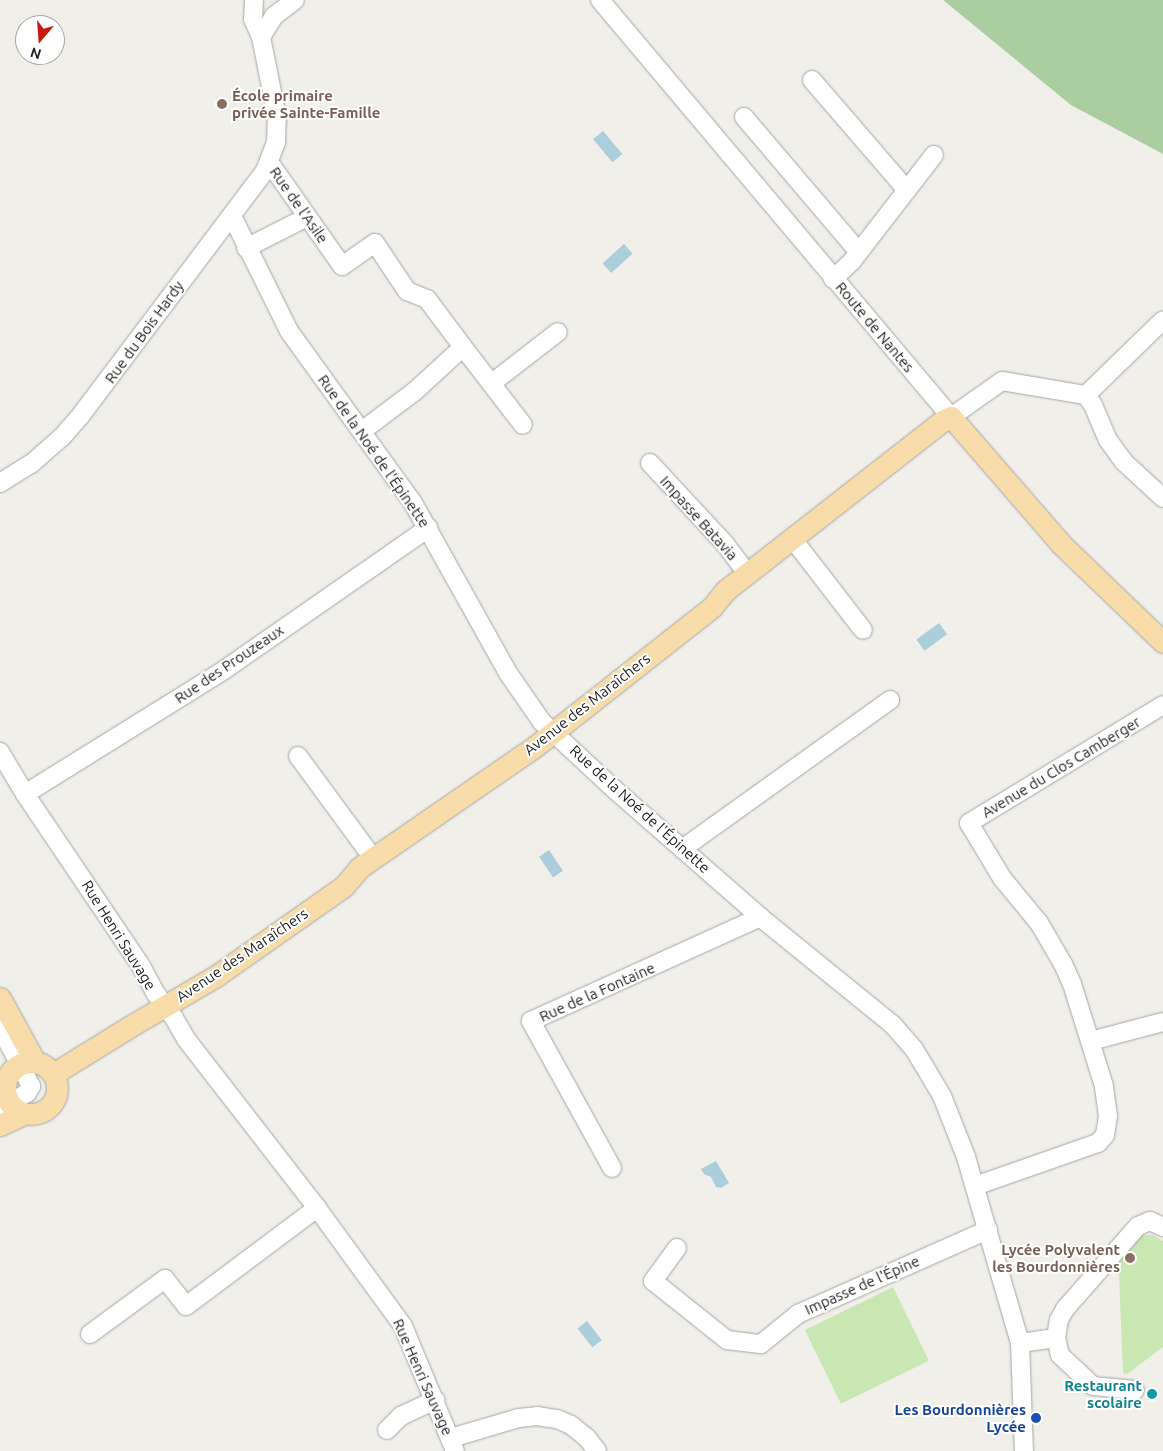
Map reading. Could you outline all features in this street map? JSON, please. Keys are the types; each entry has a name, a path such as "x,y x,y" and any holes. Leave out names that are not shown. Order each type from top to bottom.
{"main road":[{"name":"Avenue des Maraîchers","path":"53,1074 216,976 336,891 359,868 554,732 712,607 726,590 942,420 951,417"},
{"name":"Route de Nantes","path":"951,417 1061,544 1163,642"},
{"path":"0,998 11,1086 0,1125"},
{"path":"46,1066 53,1074 57,1085 54,1102 41,1113 11,1086 46,1066"}],"street":[{"name":"Rue de l'Asile","path":"254,0 253,19 261,37 277,117 276,142 269,162 342,266 375,243 407,291 427,299 463,347"},
{"path":"261,37 274,16 295,0"},
{"name":"Route de Nantes","path":"600,0 951,417"},
{"path":"812,80 907,190"},
{"path":"744,117 859,252"},
{"path":"834,279 859,252 934,155"},
{"name":"Rue du Bois Hardy","path":"0,483 31,464 62,437 81,416 144,329 232,216 265,171 269,162"},
{"name":"Rue de la Noé de l'Épinette","path":"232,216 246,248 289,331 414,503 508,673 542,722 760,917 893,1025 914,1048 942,1096 954,1123 988,1230 1021,1351 1024,1451"},
{"path":"246,248 307,217"},
{"path":"1086,395 1163,320"},
{"path":"492,383 558,332"},
{"path":"362,431 415,391 463,347 523,425"},
{"path":"951,417 1002,381 1086,395 1093,405 1108,440 1124,462 1163,498"},
{"name":"Impasse Batavia","path":"650,463 725,544 748,574"},
{"name":"Rue des Prouzeaux","path":"25,794 224,670 428,528"},
{"path":"792,538 864,630"},
{"path":"682,849 890,700"},
{"name":"Avenue du Clos Camberger","path":"975,1186 1098,1143 1104,1135 1108,1116 1104,1086 1063,964 1039,923 1002,878 969,823 1163,705"},
{"name":"Rue Henri Sauvage","path":"0,752 25,794 136,958 186,1038 317,1208 403,1326 453,1444"},
{"path":"298,756 373,858"},
{"name":"Rue de la Fontaine","path":"612,1168 531,1021 760,917"},
{"path":"1090,1041 1163,1022"},
{"path":"0,1027 11,1086"},
{"path":"90,1334 165,1279 186,1306 317,1208"},
{"path":"1135,1390 1093,1386 1060,1356 1056,1338 1059,1320 1065,1309 1138,1226 1150,1221 1163,1227"},
{"name":"Impasse de l'Épine","path":"677,1248 653,1281 727,1340 762,1344 798,1314 988,1230"},
{"path":"1021,1351 1056,1338"},
{"path":"387,1430 401,1416 435,1400"},
{"path":"453,1444 519,1418 537,1416 557,1419 571,1425 587,1438 597,1451"}],"green space":[{"path":"943,0 1163,0 1163,154 1071,105"},
{"path":"1142,1235 1152,1235 1163,1241 1163,1347 1127,1374 1123,1373 1119,1275 1109,1272"},
{"path":"893,1287 929,1361 841,1404 805,1330"}],"water":[{"path":"603,131 622,154 612,162 593,139"},
{"path":"624,244 633,254 611,273 602,263"},
{"path":"939,623 947,634 925,651 916,639"},
{"path":"549,850 563,871 553,877 539,857"},
{"path":"716,1161 729,1183 721,1188 716,1187 711,1177 704,1174 701,1169"},
{"path":"587,1321 602,1340 592,1347 578,1328"}],"place":[{"name":"École primaire privée Sainte-Famille","path":"222,104"},
{"name":"Lycée Polyvalent les Bourdonnières","path":"1130,1258"},
{"name":"Restaurant scolaire","path":"1152,1394"},
{"name":"Les Bourdonnières Lycée","path":"1036,1418"}]}
